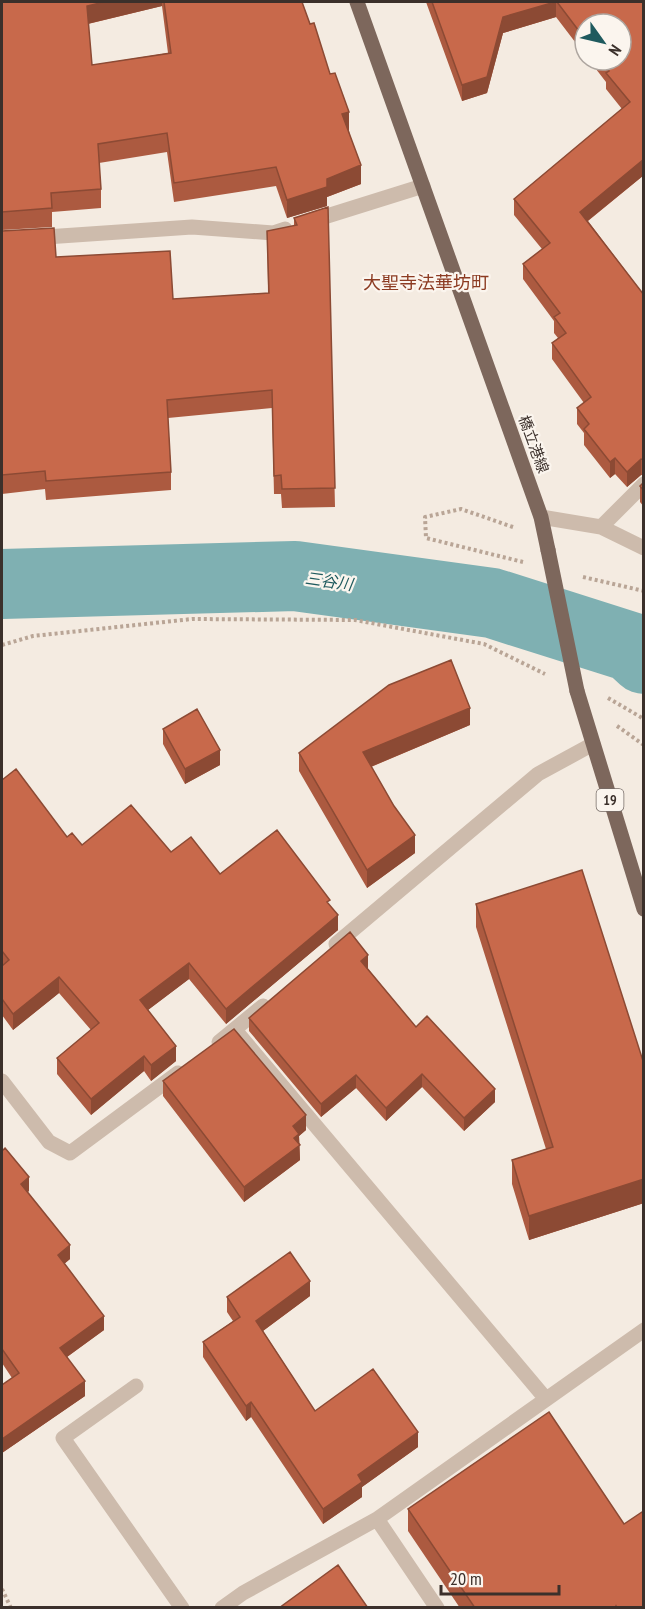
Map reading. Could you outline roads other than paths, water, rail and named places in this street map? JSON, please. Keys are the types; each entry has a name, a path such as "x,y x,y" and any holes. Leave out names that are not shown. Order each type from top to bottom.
{"main road":[{"name":"橋立港線","path":"357,2 541,517 577,691 644,909"}],"street":[{"path":"2,240 192,227 273,233 423,186"},
{"path":"601,527 644,484"},
{"path":"541,517 601,527 644,548"},
{"path":"324,955 538,774 593,744"},
{"path":"207,1050 271,1000"},
{"path":"235,1030 546,1399"},
{"path":"2,1081 49,1142 70,1154 189,1064"},
{"path":"222,1608 243,1593 377,1519 644,1330"},
{"path":"136,1386 63,1438 182,1608"},
{"path":"377,1519 437,1608"}],"waterway":[{"name":"三谷川","path":"2,584 295,576 492,603 631,647 644,659"}],"district":[{"name":"大聖寺法華坊町","path":"426,282"}]}
